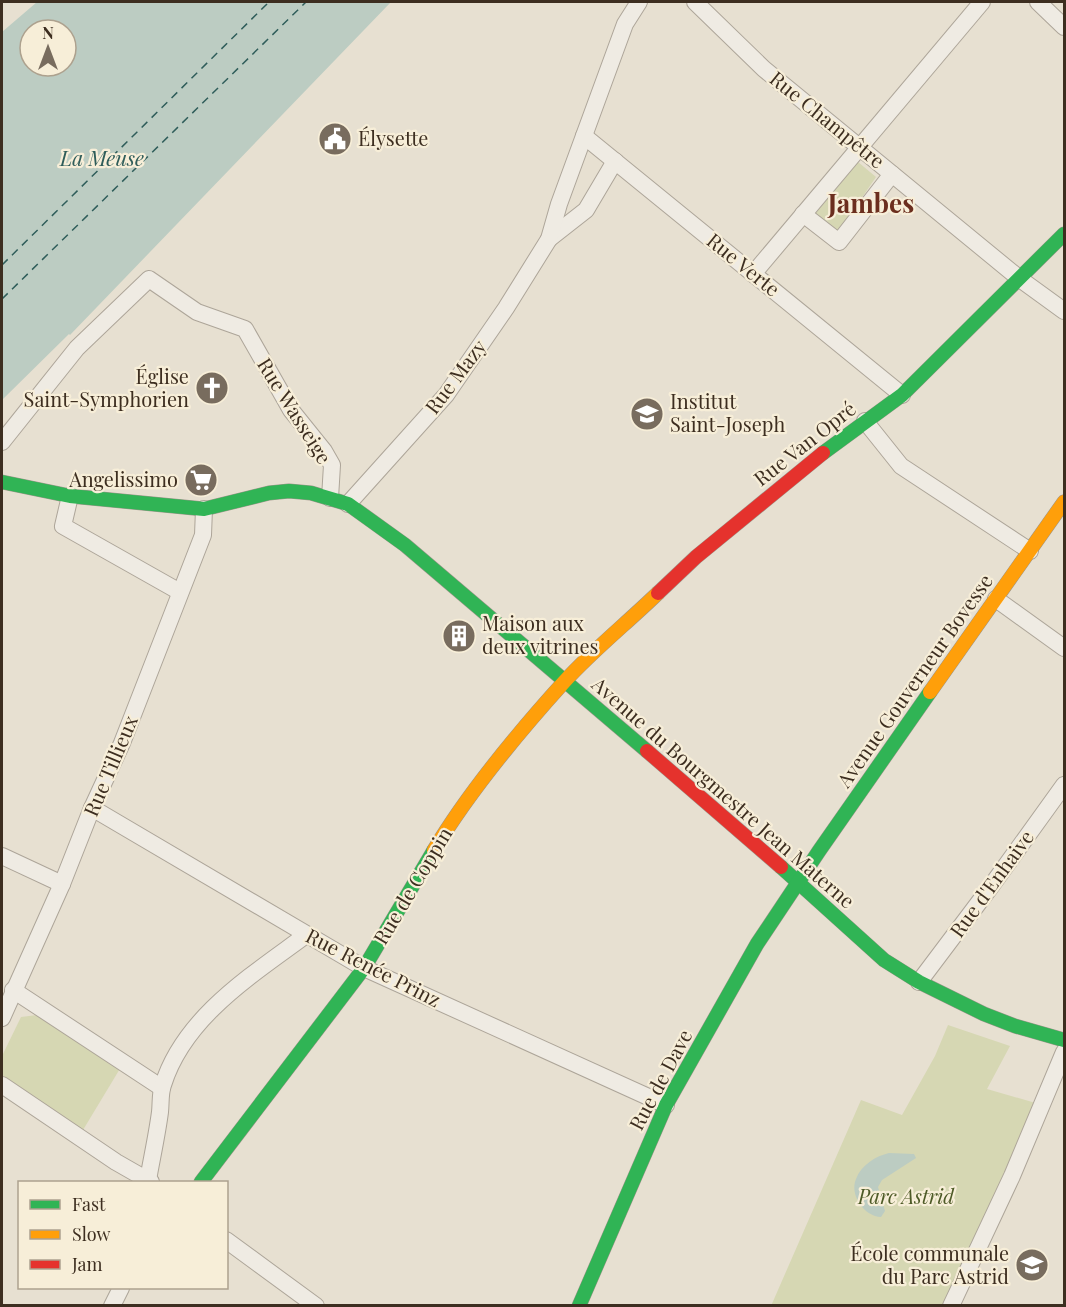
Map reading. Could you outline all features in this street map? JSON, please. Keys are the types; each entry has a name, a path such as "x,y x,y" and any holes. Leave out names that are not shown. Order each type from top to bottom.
{"main road":[{"name":"Rue Van Opré","path":"565,681 696,557 809,463 902,395 1065,234"},
{"name":"Avenue du Bourgmestre Jean Materne","path":"2,482 70,496 204,509 269,493 289,491 311,493 348,504 405,545 565,681 799,883 884,960 919,982 984,1014 1065,1041"},
{"name":"Avenue Gouverneur Bovesse","path":"799,883 819,851 1065,502"},
{"name":"Rue de Coppin","path":"202,1181 364,968 451,822 498,761 565,681"},
{"name":"Rue de Dave","path":"579,1305 666,1105 757,944 799,883"}],"street":[{"name":"Rue Mazy","path":"348,504 446,395 506,309 549,239 559,204 625,24 639,2"},
{"name":"Rue Champêtre","path":"695,2 764,69 1020,279 1065,311"},
{"path":"753,274 982,2"},
{"path":"1038,2 1065,27"},
{"name":"Rue Verte","path":"584,136 902,395"},
{"name":"Rue Mazy","path":"549,239 586,210 615,161"},
{"path":"803,214 839,242 892,174"},
{"name":"Rue Wasseige","path":"2,442 77,348 149,279 197,312 245,329 291,410 324,451 332,465 330,498"},
{"path":"865,421 902,466 1030,551"},
{"path":"70,496 63,526 180,592"},
{"name":"Rue Tillieux","path":"2,1018 122,743 203,535 204,509"},
{"path":"996,598 1065,648"},
{"name":"Rue d'Enhaive","path":"919,982 1065,785"},
{"name":"Rue Renée Prinz","path":"92,808 364,968 666,1105"},
{"path":"2,856 62,884"},
{"path":"2,1085 116,1162 150,1181 162,1088 169,1067 210,1010 235,988 306,935"},
{"path":"13,990 162,1088"},
{"path":"951,1305 1012,1176 1065,1052"},
{"path":"228,1241 316,1305"},
{"path":"112,1305 120,1289"}],"green space":[{"path":"858,162 876,177 839,231 811,213"},
{"path":"37,1015 121,1067 83,1130 2,1075 2,1056 21,1017"},
{"name":"Parc Astrid","path":"948,1025 1010,1046 987,1089 1039,1104 944,1305 771,1306 861,1100 902,1115 935,1056"}],"water":[{"name":"La Meuse","path":"37,2 391,2 70,335 2,400 2,32 18,18 18,78 78,78 78,18 18,18"},
{"path":"889,1153 914,1154 916,1158 882,1180 878,1187 885,1211 881,1217 875,1216 860,1204 854,1185 865,1165"}],"ferry route":[{"path":"2,265 269,2"},
{"path":"2,299 306,2"}],"traffic: fast":[{"path":"823,453 902,395 1064,234"},
{"path":"2,482 70,496 204,509 269,493 289,491 311,493 348,504 405,545 647,751"},
{"path":"579,1306 666,1105 757,944 930,692"},
{"path":"202,1181 364,968 434,850"},
{"path":"781,867 884,960 919,982 984,1014 1015,1026 1064,1040"}],"traffic: slow":[{"path":"930,692 1064,502"},
{"path":"434,850 479,784 546,702 586,659 658,593"}],"traffic: jam":[{"path":"658,593 696,557 823,453"},
{"path":"647,751 781,867"}],"place":[{"name":"Élysette","path":"335,139"},
{"name":"Église Saint-Symphorien","path":"212,388"},
{"name":"Institut Saint-Joseph","path":"647,414"},
{"name":"Angelissimo","path":"201,480"},
{"name":"Maison aux deux vitrines","path":"459,636"},
{"name":"École communale du Parc Astrid","path":"1032,1265"}],"district":[{"name":"Jambes","path":"871,204"}]}
